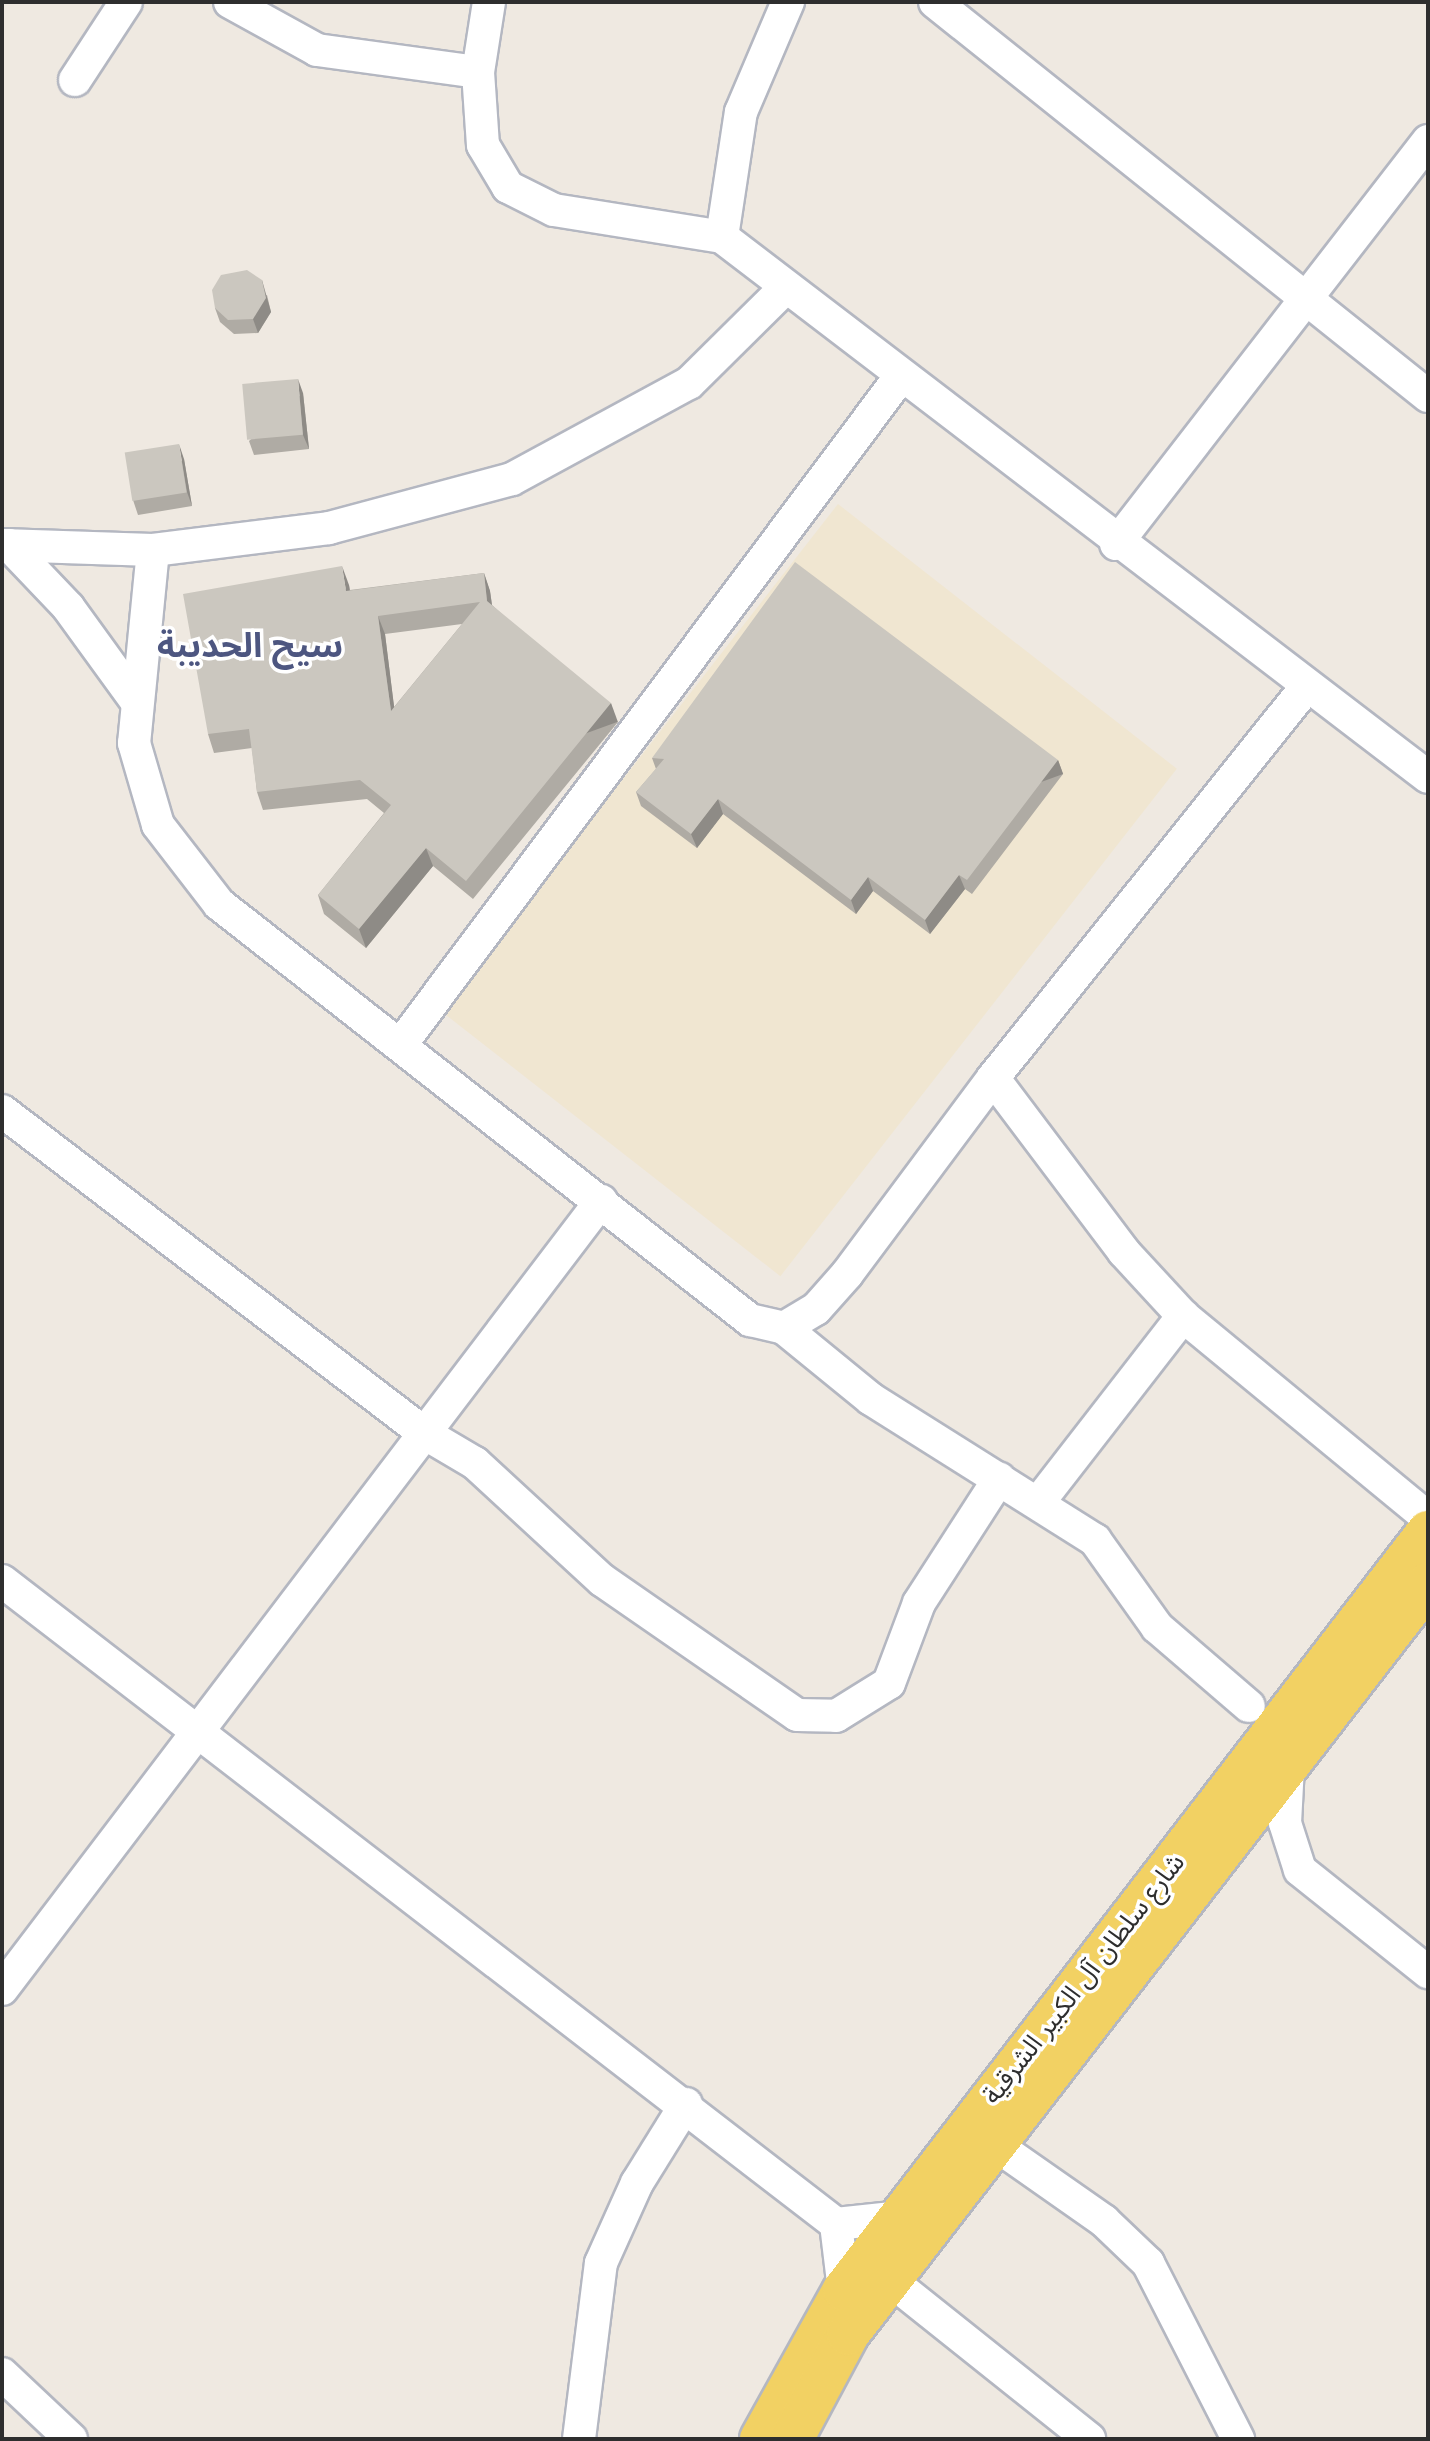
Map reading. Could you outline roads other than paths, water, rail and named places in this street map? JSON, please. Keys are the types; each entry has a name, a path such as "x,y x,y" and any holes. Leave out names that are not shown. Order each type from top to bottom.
{"main road":[{"name":"شارع سلطان آل الكبير الشرقية","path":"761,2439 844,2290 1428,1532"},
{"name":"شارع سلطان آل الكبير الشرقية","path":"792,2439 848,2334 997,2146 1428,1584"}],"street":[{"path":"75,80 126,2"},
{"path":"230,2 317,50 478,72"},
{"path":"489,2 478,72 483,145 508,187 554,210 722,237 1116,544 1428,777"},
{"path":"722,237 741,112 788,2"},
{"path":"935,2 1301,300 1428,396"},
{"path":"1116,544 1301,300 1428,141"},
{"path":"6,545 153,550 342,525 512,479 689,383 785,288"},
{"path":"402,1043 900,377"},
{"path":"6,545 68,607 136,701"},
{"path":"153,550 136,701 143,784 186,870 219,904 402,1043 750,1320 784,1328 871,1399 1095,1540 1157,1627 1249,1706"},
{"path":"784,1328 816,1309 847,1274 993,1078 1307,686"},
{"path":"993,1078 1124,1252 1183,1316 1428,1518"},
{"path":"2,1111 424,1433 475,1463 602,1580 797,1715 836,1716 889,1683 919,1603 999,1479"},
{"path":"2,1989 601,1201"},
{"path":"1038,1503 1183,1316"},
{"path":"2,1581 201,1728 836,2224 844,2290"},
{"path":"1288,1766 1285,1823 1300,1870 1428,1972"},
{"path":"579,2439 601,2263 637,2183 686,2104"},
{"path":"997,2146 1104,2221 1148,2263 1238,2439"},
{"path":"836,2224 900,2217"},
{"path":"890,2280 1089,2439"},
{"path":"2,2374 71,2439"}],"district":[{"name":"سيح الحديبة","path":"250,646"}]}
